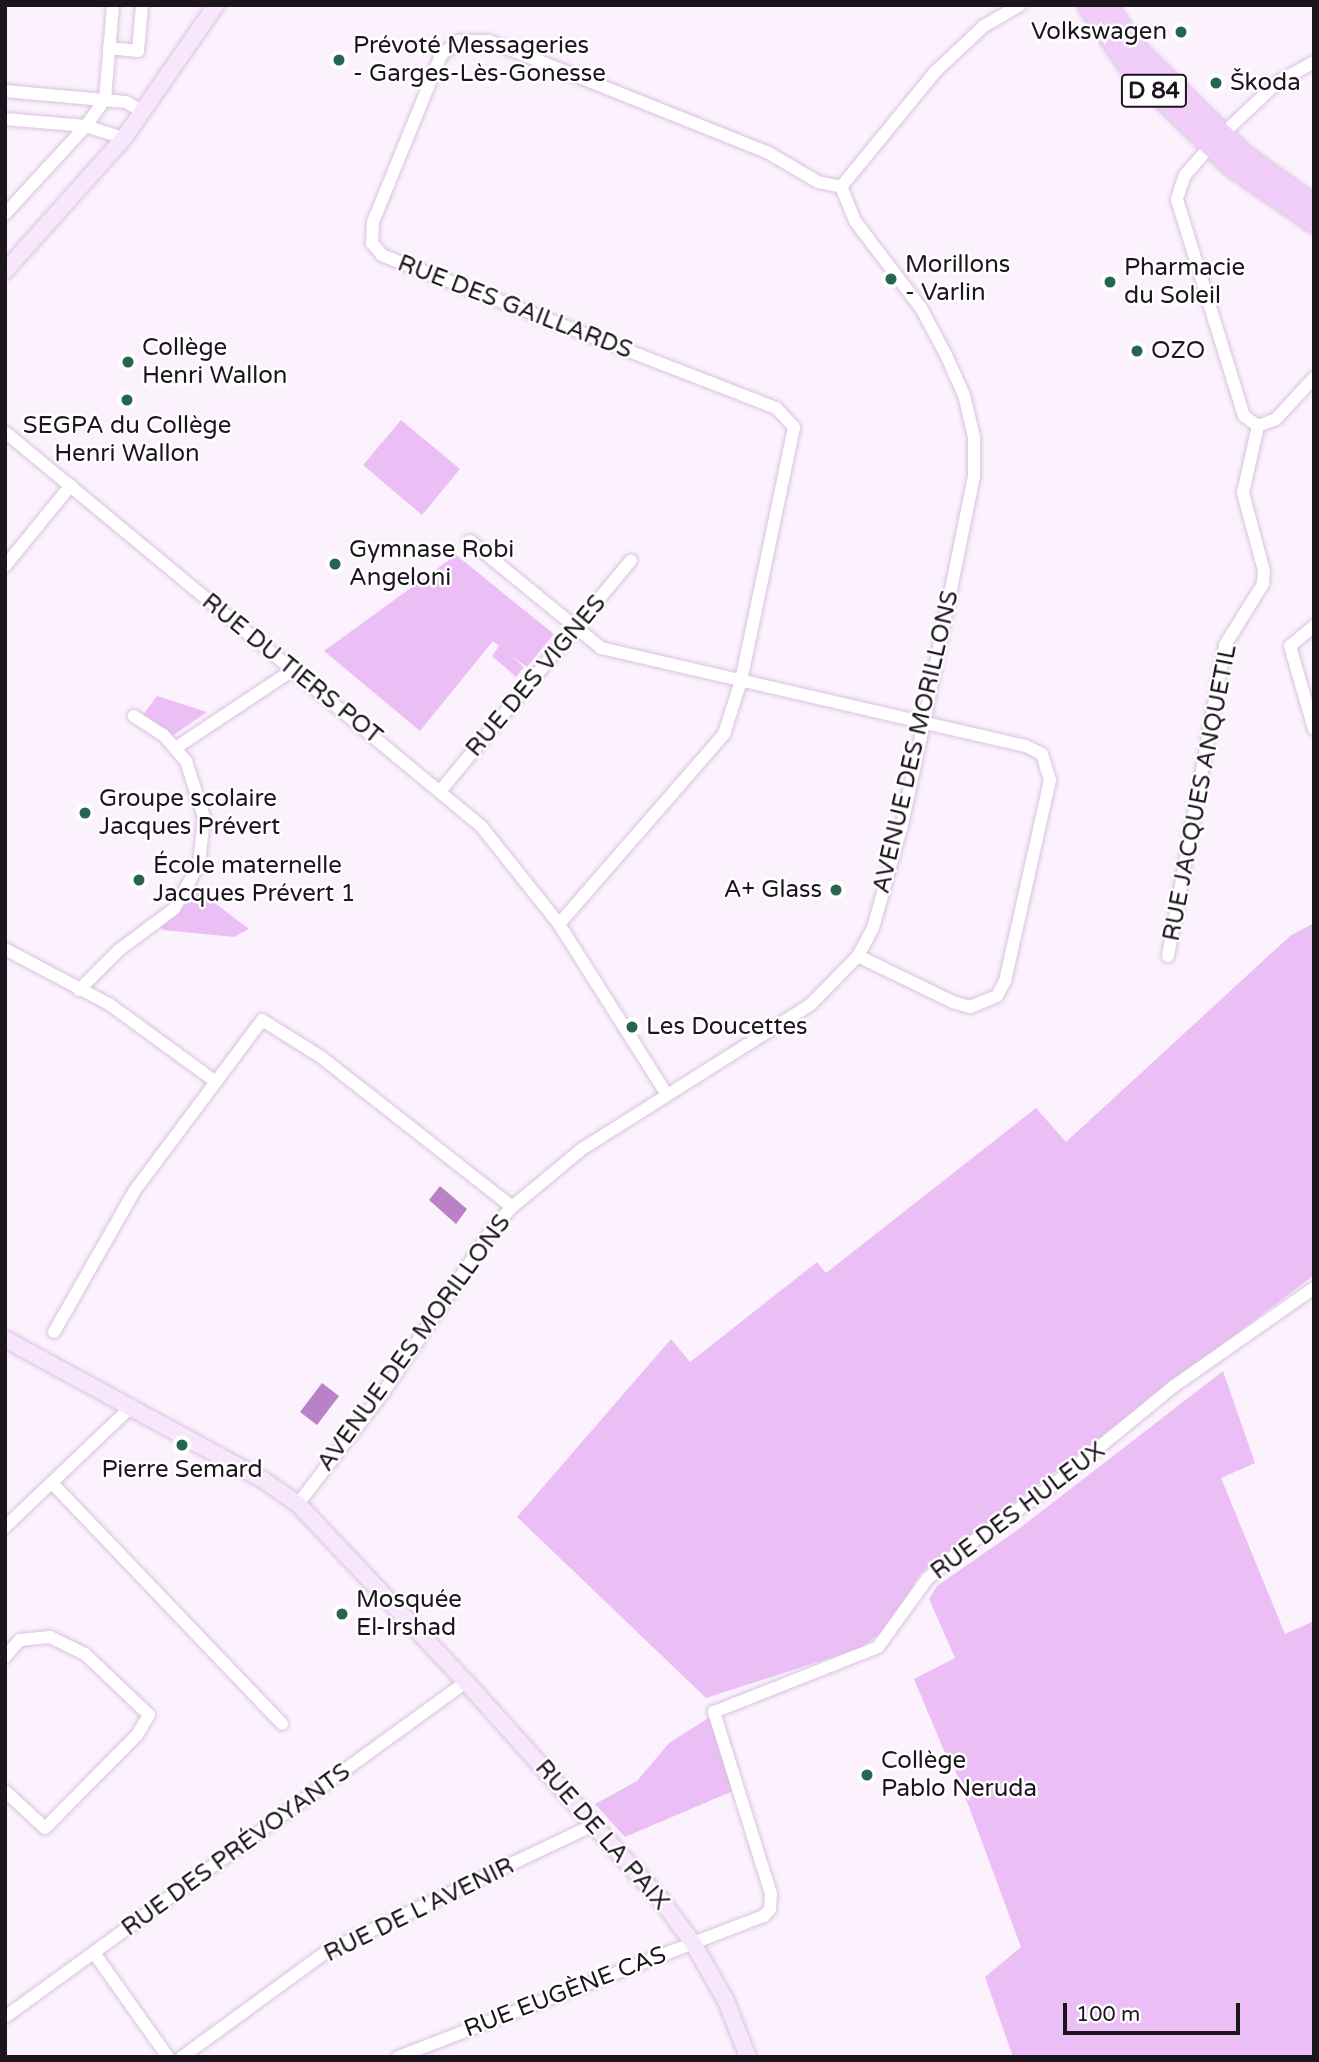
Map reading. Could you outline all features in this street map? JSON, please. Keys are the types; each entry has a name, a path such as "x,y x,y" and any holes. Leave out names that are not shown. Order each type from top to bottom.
{"main road":[{"name":"D 84","path":"1092,6 1128,66 1217,140 1314,205"},
{"name":"D 84","path":"1217,140 1252,184 1314,223"}],"street":[{"path":"5,214 86,126 105,99 113,5"},
{"path":"109,48 138,51 142,5"},
{"path":"5,271 124,138 216,5"},
{"path":"841,187 936,71 1007,5"},
{"path":"984,26 1020,5"},
{"name":"RUE DES GAILLARDS","path":"741,681 794,427 776,408 382,255 372,243 373,222 448,46 489,41 767,152 818,182 841,187"},
{"path":"1314,62 1278,82 1217,140 1185,175 1177,199 1244,416 1258,426 1276,419 1314,378"},
{"path":"5,91 125,102 143,112"},
{"path":"5,119 86,126 124,138"},
{"name":"AVENUE DES MORILLONS","path":"298,1504 383,1393 489,1234 512,1207 582,1149 666,1093 811,1004 858,956 873,928 898,838 924,722 974,477 974,437 964,395 921,308 855,221 841,187"},
{"name":"RUE JACQUES ANQUETIL","path":"1168,956 1225,645 1264,584 1264,571 1243,493 1258,426"},
{"name":"RUE DU TIERS POT","path":"5,432 441,790 508,856 559,924 666,1093"},
{"path":"5,566 71,485"},
{"path":"470,541 601,648 1026,746 1042,754 1050,768 1005,981 998,996 970,1007 858,956"},
{"name":"RUE DES VIGNES","path":"441,790 631,561"},
{"path":"1314,626 1290,646 1314,729"},
{"path":"177,747 293,670"},
{"path":"559,924 724,734 741,681"},
{"path":"79,990 119,950 174,909 200,864 204,817 201,798 177,747 134,716"},
{"path":"5,950 109,1004 216,1082"},
{"path":"54,1332 135,1190 267,1019 512,1207"},
{"name":"RUE DES HULEUX","path":"693,1943 764,1916 770,1909 771,1894 713,1712 878,1647 891,1634 927,1578 961,1550 1063,1478 1174,1386 1314,1288"},
{"name":"RUE DE LA PAIX","path":"5,1339 262,1479 298,1504 595,1824 693,1943 726,2001 748,2057"},
{"path":"5,1527 131,1407"},
{"path":"52,1483 282,1724"},
{"path":"5,1657 20,1640 50,1637 85,1654 149,1714 137,1735 45,1828 5,1791"},
{"name":"RUE DES PRÉVOYANTS","path":"5,2017 466,1682"},
{"name":"RUE DE L'AVENIR","path":"183,2057 326,1952 595,1824"},
{"name":"RUE EUGÈNE CAS","path":"398,2057 693,1943"},
{"path":"94,1954 168,2057"}],"shaded area":[{"path":"401,420 460,469 422,515 363,465"},
{"path":"456,555 554,634 527,667 510,655 524,667 516,677 492,656 499,646 493,641 420,731 324,651"},
{"path":"157,696 207,712 172,736 142,716"},
{"path":"199,891 249,929 234,937 163,930 161,926"},
{"path":"1314,923 1314,1275 920,1574 889,1626 861,1648 706,1698 517,1517 671,1339 690,1362 817,1262 826,1273 1036,1108 1066,1142 1290,936"},
{"path":"440,1186 467,1209 456,1224 429,1200"},
{"path":"1223,1371 1255,1463 1221,1478 1285,1634 1314,1621 1314,2057 1013,2057 985,1977 1021,1947 953,1764 950,1765 914,1679 955,1658 929,1599 937,1586 1016,1531"},
{"path":"322,1383 339,1396 317,1425 300,1412"},
{"path":"710,1717 733,1791 625,1837 595,1804 637,1781 669,1743"}],"place":[{"name":"Volkswagen","path":"1181,32"},
{"name":"Prévoté Messageries - Garges-Lès-Gonesse","path":"339,60"},
{"name":"Škoda","path":"1216,83"},
{"name":"Morillons - Varlin","path":"891,279"},
{"name":"Pharmacie du Soleil","path":"1110,282"},
{"name":"OZO","path":"1137,351"},
{"name":"Collège Henri Wallon","path":"128,362"},
{"name":"SEGPA du Collège Henri Wallon","path":"127,400"},
{"name":"Gymnase Robi Angeloni","path":"335,564"},
{"name":"Groupe scolaire Jacques Prévert","path":"85,813"},
{"name":"École maternelle Jacques Prévert 1","path":"139,880"},
{"name":"A+ Glass","path":"836,890"},
{"name":"Les Doucettes","path":"632,1027"},
{"name":"Pierre Semard","path":"182,1445"},
{"name":"Mosquée El-Irshad","path":"342,1614"},
{"name":"Collège Pablo Neruda","path":"867,1775"}]}
